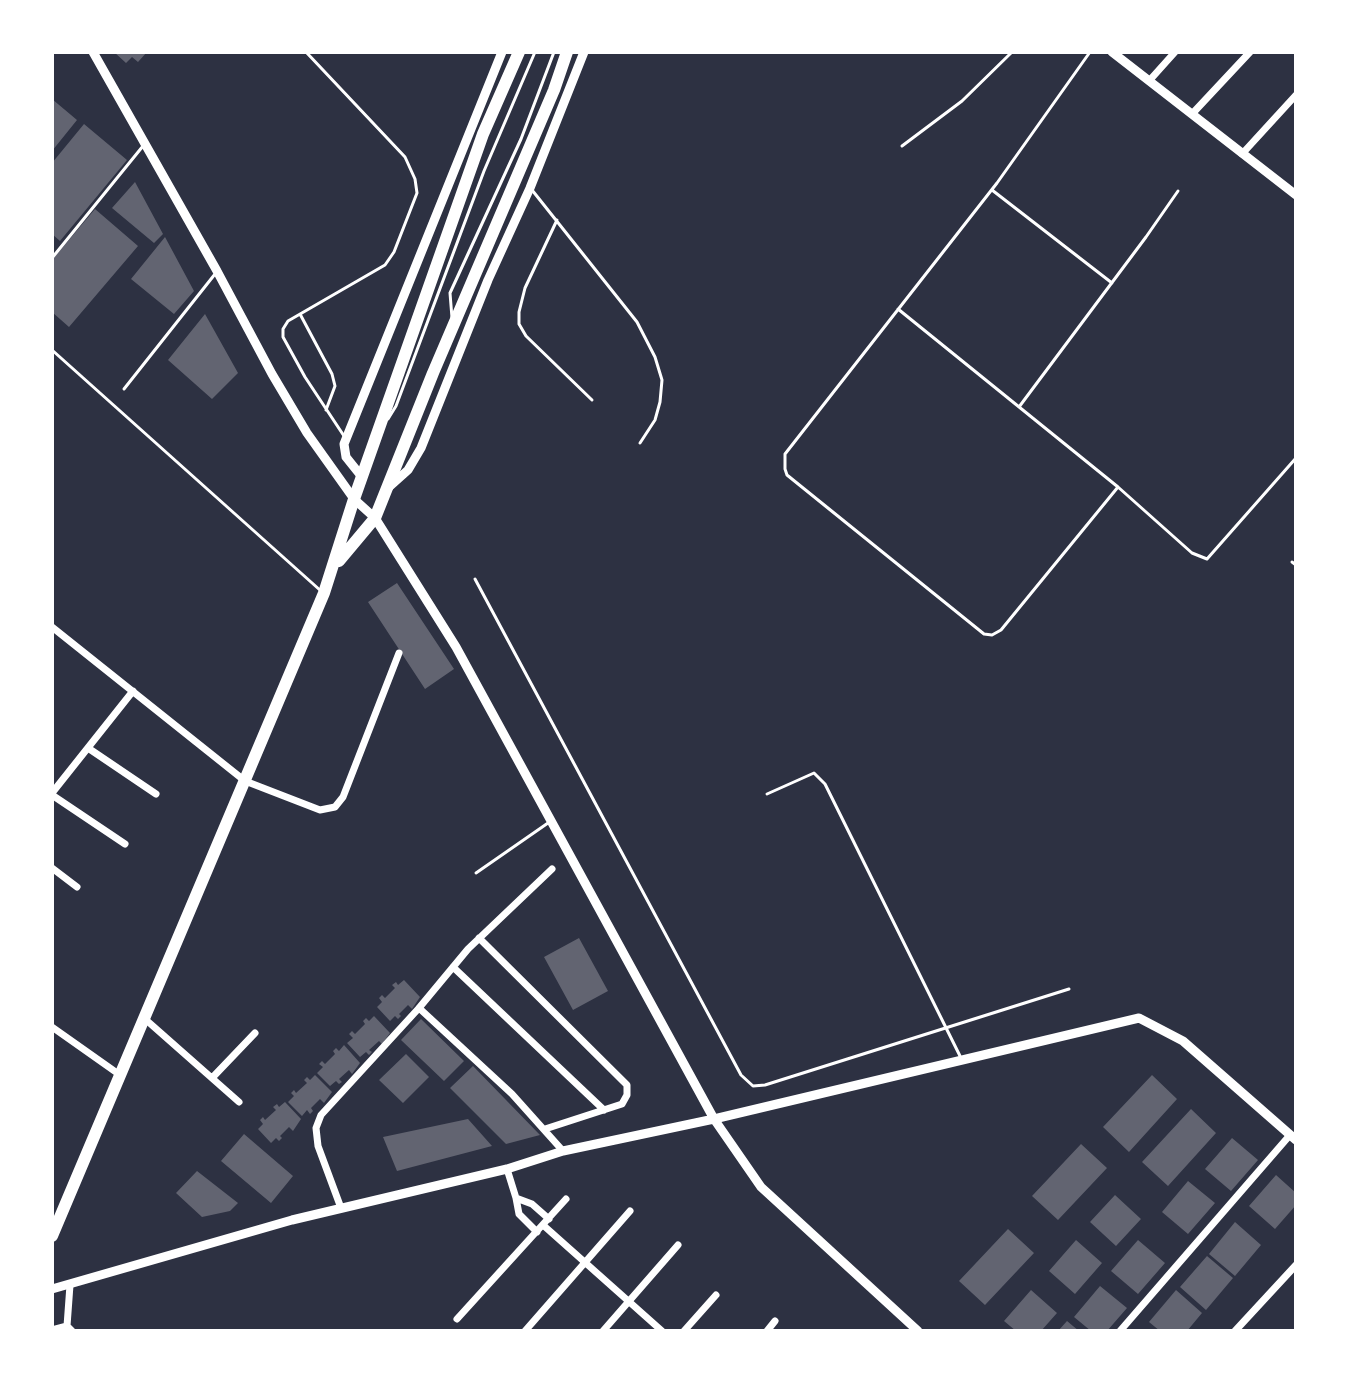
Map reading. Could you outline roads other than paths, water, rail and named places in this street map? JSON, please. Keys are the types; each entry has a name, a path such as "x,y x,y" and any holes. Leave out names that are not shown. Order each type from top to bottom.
{"highway":[{"path":"52,1236 324,593 354,499 483,134 519,52"},
{"path":"334,567 375,518 567,52"}],"street":[{"path":"93,52 307,433 354,499 375,518 456,647 714,1119 761,1187 918,1331"},
{"path":"362,477 346,457 346,439 502,52"},
{"path":"389,487 408,470 421,448 584,52"},
{"path":"1112,52 1296,195"},
{"path":"1149,81 1175,52"},
{"path":"1192,114 1250,52"},
{"path":"1242,154 1296,95"},
{"path":"52,627 245,781 320,810 335,807 343,797 399,653"},
{"path":"125,844 52,794 133,691"},
{"path":"88,748 156,794"},
{"path":"52,868 77,887"},
{"path":"341,1208 318,1146 316,1128 321,1115 479,938 552,869"},
{"path":"479,938 627,1085 627,1095 622,1104 545,1129"},
{"path":"453,967 604,1110"},
{"path":"419,1008 512,1094 563,1151"},
{"path":"52,1289 292,1220 507,1169 563,1151 714,1119 1139,1018 1183,1041 1293,1138 1120,1331"},
{"path":"145,1019 239,1102"},
{"path":"52,1027 120,1075"},
{"path":"212,1078 255,1033"},
{"path":"507,1169 519,1214 543,1225 662,1331"},
{"path":"516,1198 532,1204 543,1225"},
{"path":"457,1319 566,1199"},
{"path":"525,1331 630,1211"},
{"path":"603,1331 678,1245"},
{"path":"1235,1331 1296,1265"},
{"path":"52,1330 69,1329 70,1285"},
{"path":"684,1331 716,1295"},
{"path":"767,1331 775,1321"}],"lane":[{"path":"306,52 405,157 415,179 417,193 394,252 385,265 288,321 283,337 346,439"},
{"path":"379,427 396,406 484,171 535,52"},
{"path":"453,325 450,293 521,139 554,52"},
{"path":"902,146 962,101 1012,52"},
{"path":"1090,52 992,190 785,454 785,469 787,475 984,634 992,635 1001,630 1118,487"},
{"path":"52,258 145,144"},
{"path":"518,174 637,322 655,357 662,380 660,402 655,420 640,443"},
{"path":"992,190 1112,283"},
{"path":"1019,407 1178,191"},
{"path":"557,220 525,288 519,324 526,336 592,400"},
{"path":"124,389 217,271"},
{"path":"898,309 1118,487 1192,553 1207,559 1296,458"},
{"path":"300,314 332,374 335,386 326,410"},
{"path":"52,350 324,593"},
{"path":"1292,562 1296,565"},
{"path":"475,579 741,1075 753,1086 765,1085 1069,989"},
{"path":"767,794 814,773 825,784 962,1060"},
{"path":"476,873 551,821"}]}
